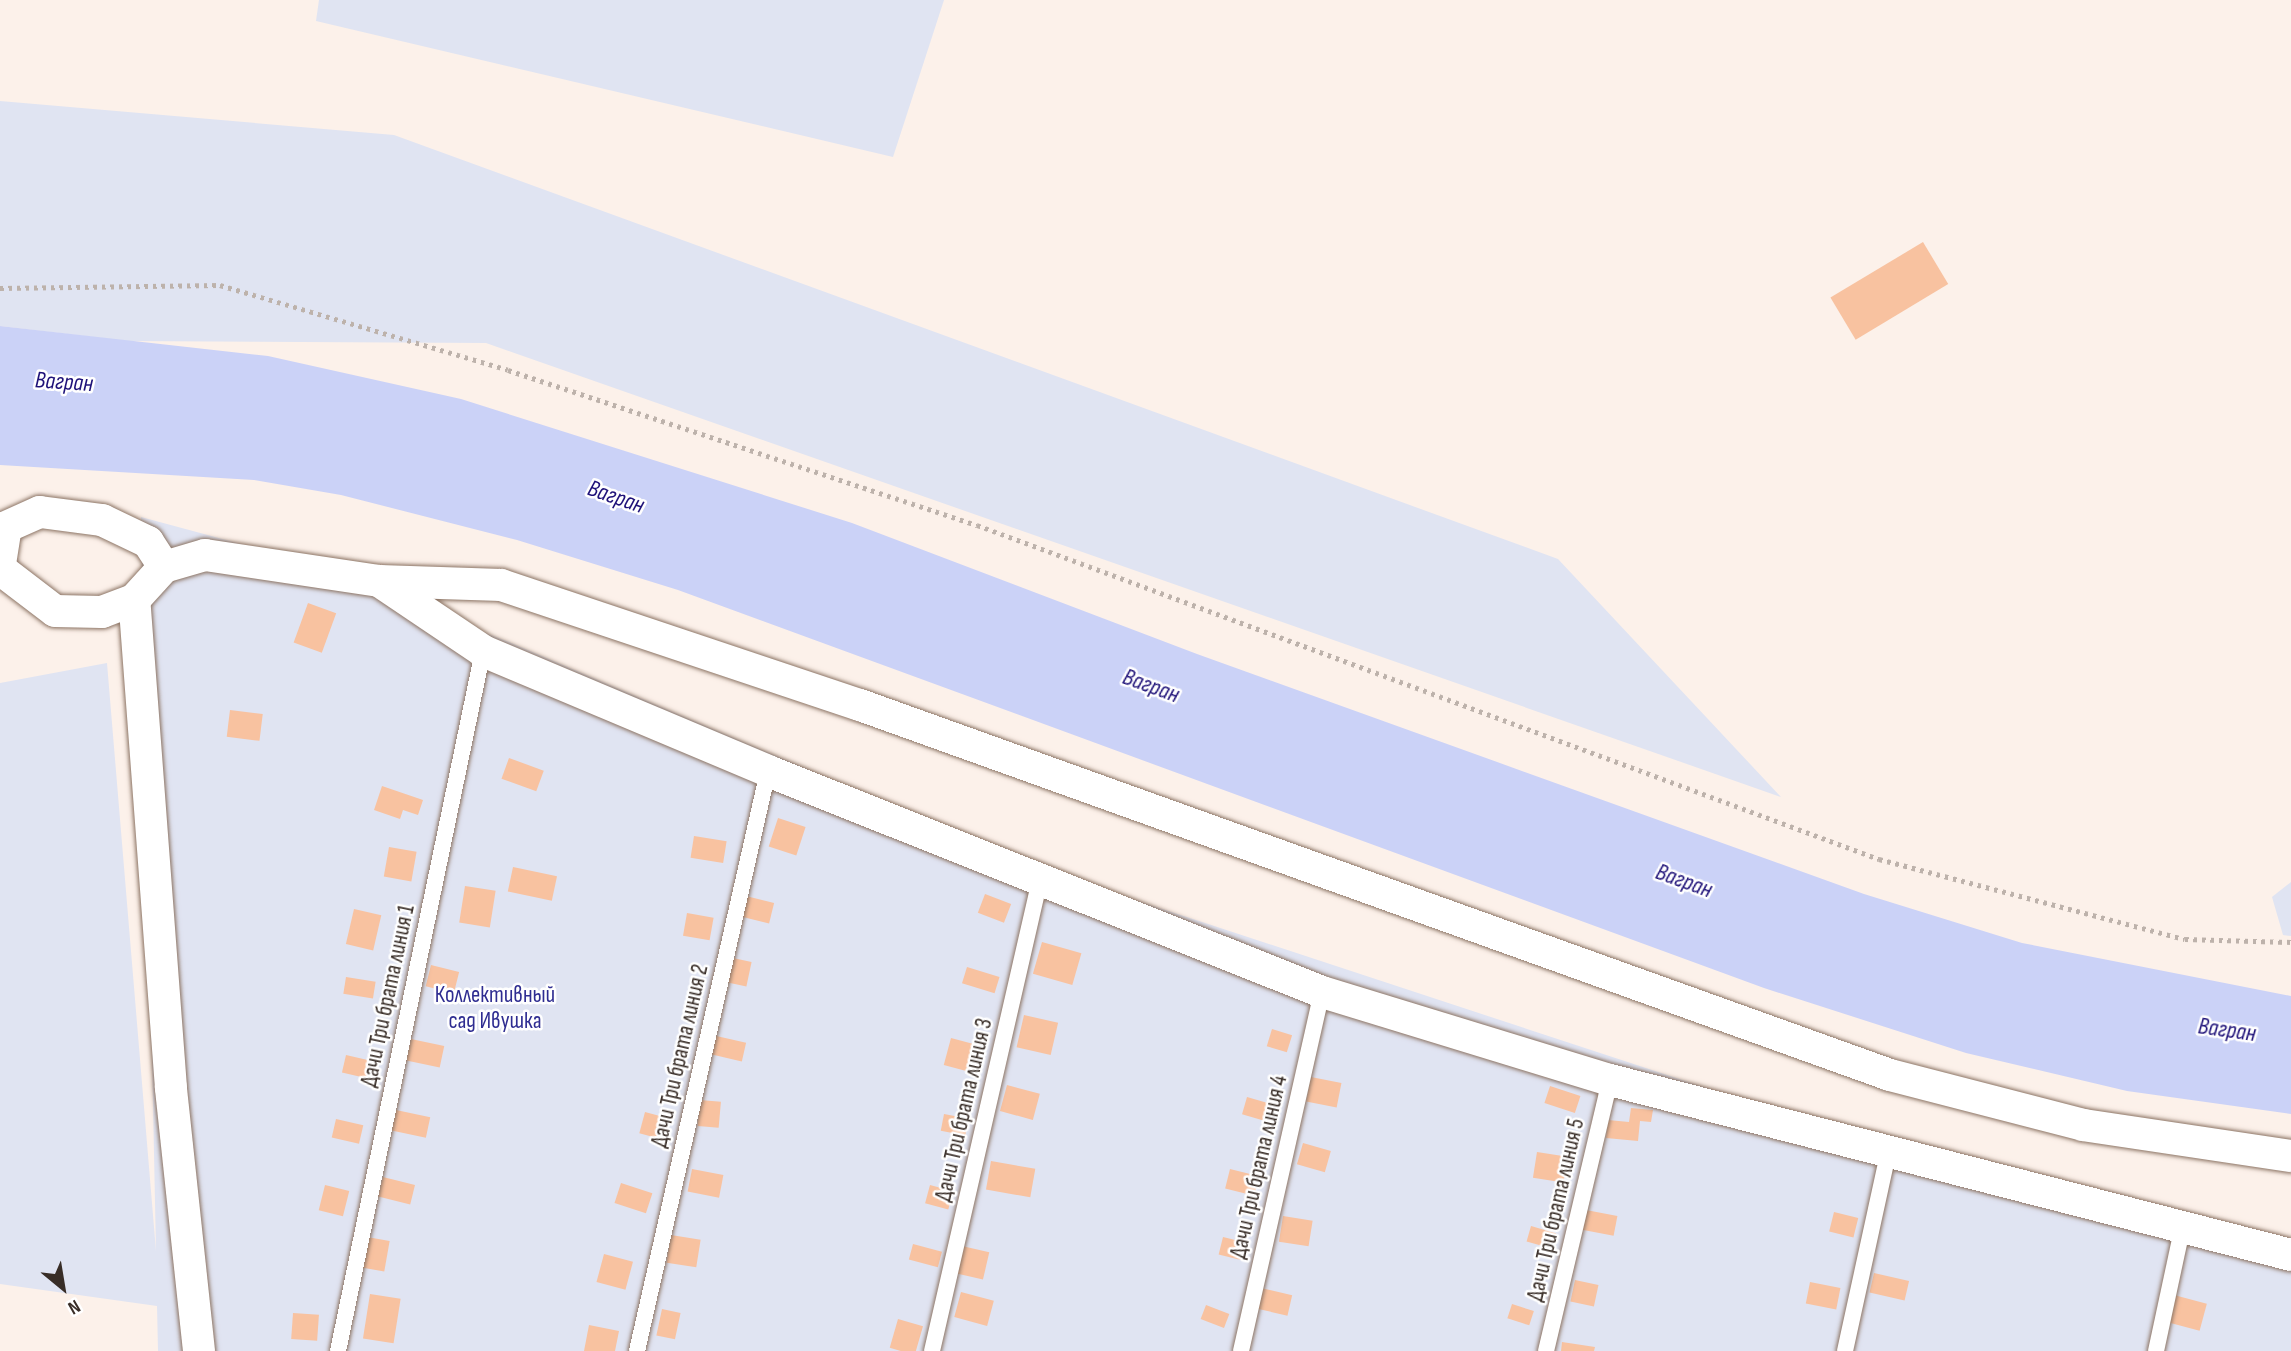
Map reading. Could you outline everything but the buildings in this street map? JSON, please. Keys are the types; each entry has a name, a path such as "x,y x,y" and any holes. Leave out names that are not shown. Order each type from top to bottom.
{"street":[{"path":"164,567 148,542 102,520 40,512 6,527 0,566 55,611 102,612 134,600 164,567 205,555 379,581 502,584 860,705 1890,1075 2082,1125 2291,1156"},
{"path":"379,581 483,651 768,771 1322,992 1610,1080 2182,1230 2291,1255"},
{"path":"134,600 170,1074 199,1351"}],"lane":[{"name":"Дачи Три брата линия 1","path":"338,1351 483,651"},
{"name":"Дачи Три брата линия 2","path":"637,1351 768,771"},
{"name":"Дачи Три брата линия 3","path":"932,1351 1040,879"},
{"name":"Дачи Три брата линия 4","path":"1241,1351 1322,992"},
{"name":"Дачи Три брата линия 5","path":"1546,1351 1610,1080"},
{"path":"1845,1351 1888,1153"},
{"path":"2156,1351 2182,1230"}],"path":[{"path":"0,288 220,285 508,370 977,525 1879,859 2185,939 2291,942"}],"green space":[{"path":"319,0 944,0 893,157 316,21"},
{"path":"0,101 394,135 1558,559 1781,797 486,343 127,341 0,326"},
{"name":"Коллективный сад Ивушка","path":"141,517 293,558 509,642 1044,870 1807,1121 2291,1240 2291,1351 158,1351 157,1306 0,1284 0,683 107,663 156,1251"},
{"path":"2291,882 2291,936 2283,935 2272,897"}],"water":[{"name":"Вагран","path":"0,326 268,356 461,399 852,523 1197,654 1864,894 2022,943 2291,996 2291,1114 2127,1091 1966,1053 1764,988 678,590 517,540 341,495 254,480 0,465"}]}
